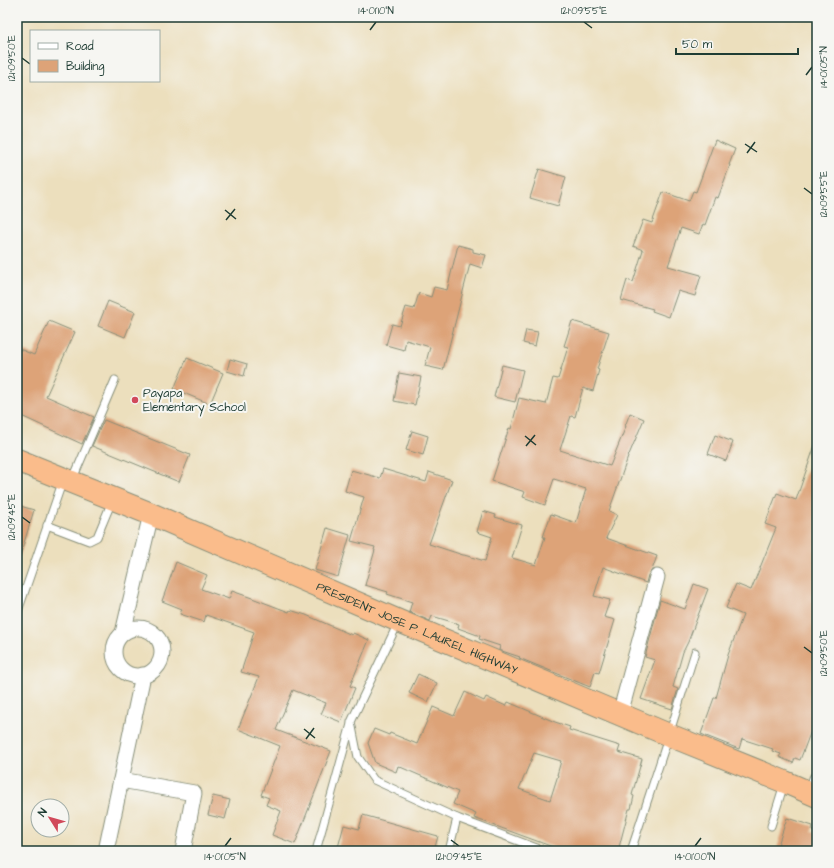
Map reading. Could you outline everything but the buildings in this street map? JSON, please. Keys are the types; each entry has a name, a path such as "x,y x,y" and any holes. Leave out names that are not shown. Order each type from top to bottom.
{"highway":[{"name":"PRESIDENT JOSE P. LAUREL HIGHWAY","path":"17,460 151,514 669,735 785,782 815,790"}],"street":[{"path":"123,633 151,514"},
{"path":"620,714 657,577"},
{"path":"138,627 154,633 159,639 162,647 162,655 160,663 154,670 148,674 133,675 120,668 114,654 118,639 123,633 138,627"},
{"path":"106,851 143,675"},
{"path":"121,780 194,793 183,851"}],"lane":[{"path":"17,614 48,525 115,380"},
{"path":"48,525 89,541 97,537 113,498"},
{"path":"316,851 351,722 399,621"},
{"path":"632,851 695,652"},
{"path":"351,722 358,757 374,780 457,818 542,850"},
{"path":"771,826 785,782"},
{"path":"448,851 457,818"}],"place":[{"name":"Payapa Elementary School","path":"135,400"}]}
